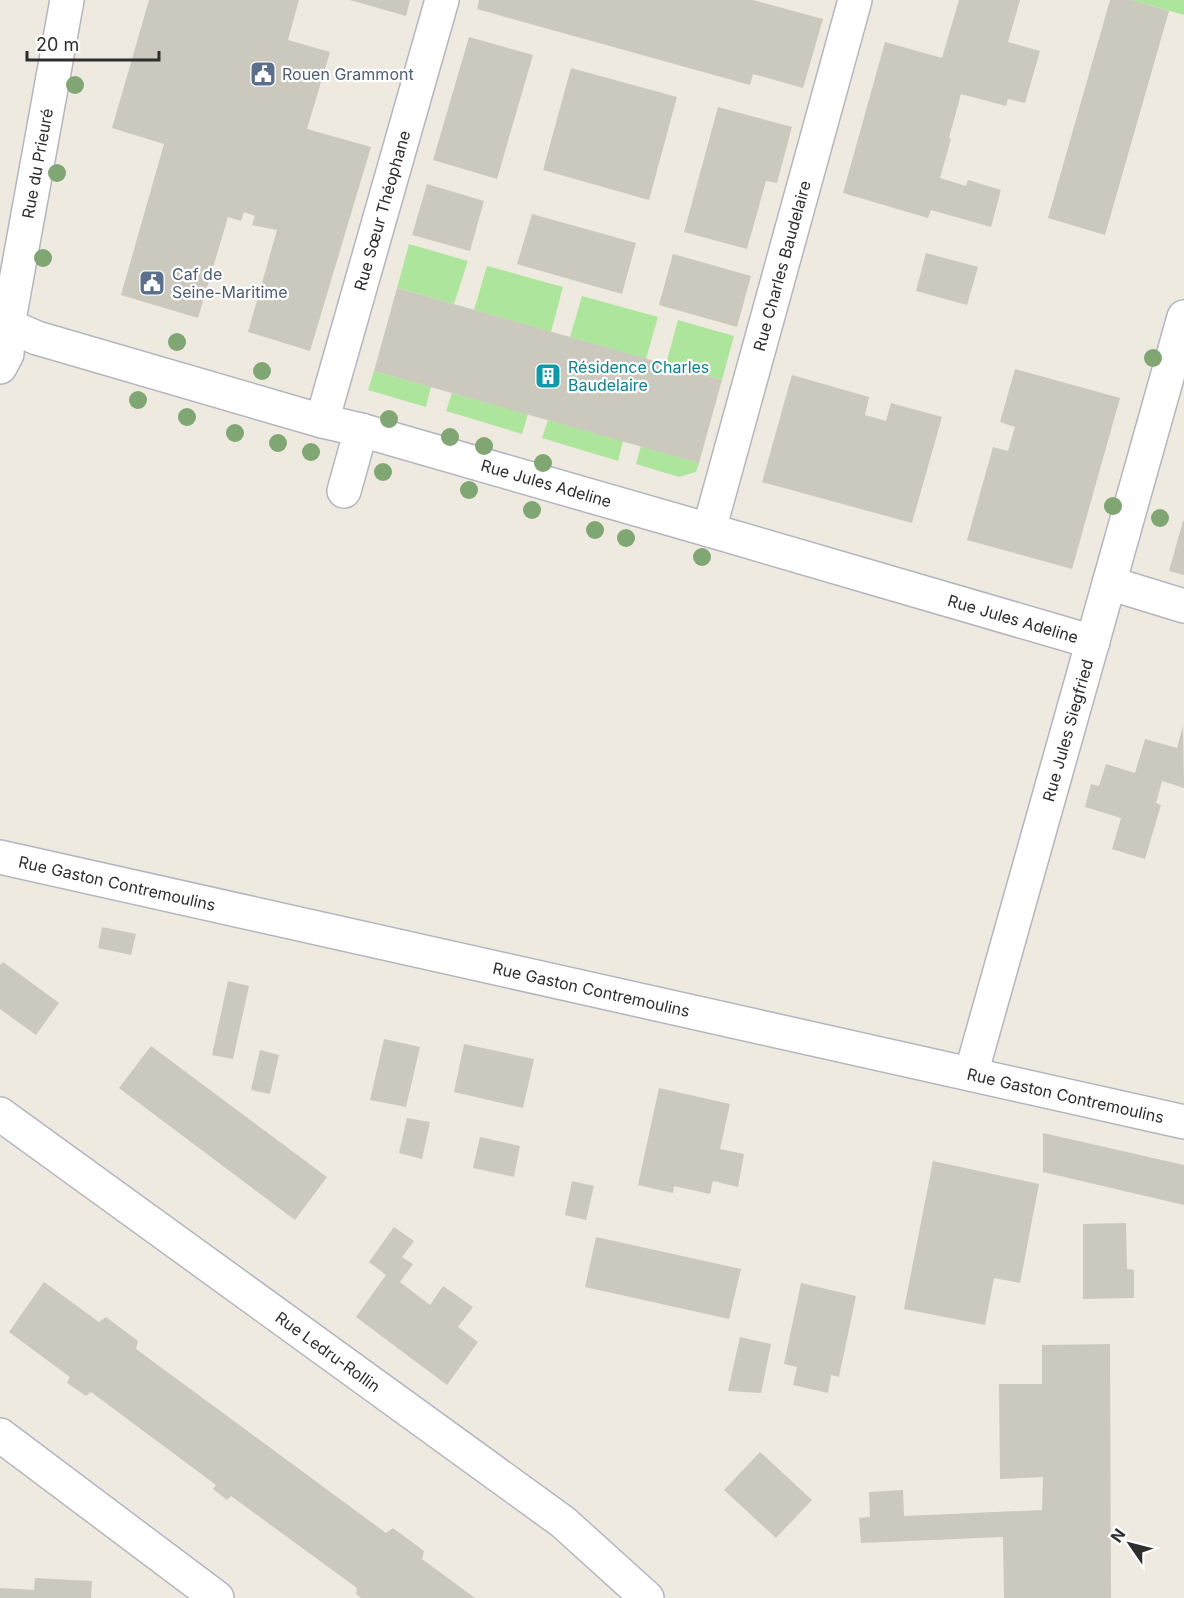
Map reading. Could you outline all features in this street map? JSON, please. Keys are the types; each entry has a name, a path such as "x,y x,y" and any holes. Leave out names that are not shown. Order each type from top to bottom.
{"street":[{"name":"Rue du Prieuré","path":"0,367 7,354 4,323 67,0"},
{"name":"Rue Sœur Théophane","path":"322,421 442,0"},
{"name":"Rue Charles Baudelaire","path":"709,530 855,0"},
{"name":"Rue Jules Siegfried","path":"971,1074 1184,316"},
{"name":"Rue Jules Adeline","path":"4,323 37,338 1093,642"},
{"path":"344,491 362,430"},
{"path":"1109,583 1184,606"},
{"name":"Rue Gaston Contremoulins","path":"0,857 1184,1122"},
{"name":"Rue Ledru-Rollin","path":"0,1114 563,1522 642,1596"},
{"path":"0,1435 217,1598"}],"green space":[{"path":"1131,0 1184,0 1184,15"},
{"path":"409,244 468,261 454,304 397,288"},
{"path":"487,266 563,287 551,332 474,310"},
{"path":"582,296 658,317 646,359 570,337"},
{"path":"678,320 734,336 722,380 666,364"},
{"path":"374,371 431,387 426,407 368,390"},
{"path":"452,393 528,414 522,434 446,411"},
{"path":"548,420 623,441 618,461 542,438"},
{"path":"641,446 699,463 696,472 679,477 636,464"}],"building":[{"path":"149,0 299,0 288,40 330,52 307,129 371,147 310,351 248,332 277,230 252,225 255,216 244,212 241,221 228,217 198,318 121,295 164,144 112,128"},
{"path":"350,0 410,0 406,16"},
{"path":"479,0 753,0 823,19 803,88 753,74 750,85 477,9"},
{"path":"959,0 1020,0 1008,42 1040,51 1025,103 1008,99 1006,106 961,94 940,178 966,186 968,180 1001,190 991,227 931,210 928,218 843,193 885,42 942,58"},
{"path":"1110,0 1131,0 1169,11 1105,235 1048,218"},
{"path":"469,37 533,55 497,179 433,160"},
{"path":"571,68 677,97 649,200 543,170"},
{"path":"718,107 792,127 777,183 766,181 747,249 684,232"},
{"path":"427,184 484,201 470,251 412,235"},
{"path":"532,214 636,243 622,294 517,264"},
{"path":"926,253 978,267 967,305 916,291"},
{"path":"673,254 751,276 737,327 659,305"},
{"name":"Résidence Charles Baudelaire","path":"397,288 722,380 699,463 374,371"},
{"path":"1015,369 1120,398 1072,569 967,540 993,447 1008,451 1015,427 1000,422"},
{"path":"792,375 869,397 865,415 886,421 891,403 942,417 912,523 762,482"},
{"path":"1184,521 1184,575 1169,571"},
{"path":"1183,726 1184,788 1162,781 1156,803 1161,805 1145,859 1112,849 1121,818 1085,807 1091,784 1099,786 1106,764 1135,773 1145,739 1177,748"},
{"path":"102,927 136,934 131,955 98,948"},
{"path":"3,962 59,1003 36,1035 0,1009 0,965"},
{"path":"228,981 249,986 233,1059 212,1055"},
{"path":"384,1039 420,1047 406,1107 370,1100"},
{"path":"464,1044 534,1059 523,1108 454,1092"},
{"path":"151,1046 327,1177 295,1220 119,1088"},
{"path":"260,1050 279,1055 270,1094 251,1090"},
{"path":"659,1088 730,1104 720,1149 744,1154 738,1187 713,1181 710,1194 674,1186 673,1193 638,1185"},
{"path":"407,1118 430,1122 422,1159 399,1153"},
{"path":"1043,1133 1184,1165 1184,1205 1043,1172"},
{"path":"480,1137 520,1146 514,1177 473,1168"},
{"path":"933,1161 1039,1184 1020,1283 994,1278 985,1325 904,1309"},
{"path":"572,1181 594,1186 586,1220 565,1215"},
{"path":"1126,1223 1127,1269 1134,1270 1134,1298 1083,1299 1083,1224"},
{"path":"394,1227 414,1241 402,1257 413,1264 400,1282 430,1305 443,1286 473,1307 458,1327 478,1342 447,1385 356,1317 386,1275 369,1262"},
{"path":"596,1237 741,1269 729,1319 585,1287"},
{"path":"44,1282 99,1322 106,1317 138,1341 136,1349 386,1533 393,1528 424,1551 422,1559 475,1598 361,1598 356,1594 357,1588 231,1496 227,1500 213,1489 216,1485 91,1392 86,1396 67,1383 70,1377 9,1332"},
{"path":"801,1283 856,1296 839,1377 831,1375 828,1393 793,1385 797,1367 784,1364"},
{"path":"740,1337 771,1344 761,1393 728,1391"},
{"path":"1110,1344 1111,1598 1004,1598 1003,1537 861,1543 859,1518 870,1517 869,1492 903,1490 904,1516 1042,1510 1043,1477 1000,1479 999,1384 1042,1384 1042,1345"},
{"path":"760,1452 812,1500 776,1538 724,1490"},
{"path":"35,1578 92,1581 91,1598 0,1598 0,1588 34,1590"}],"place":[{"name":"Rouen Grammont","path":"263,74"},
{"name":"Caf de Seine-Maritime","path":"152,283"},
{"name":"Résidence Charles Baudelaire","path":"548,376"}]}
